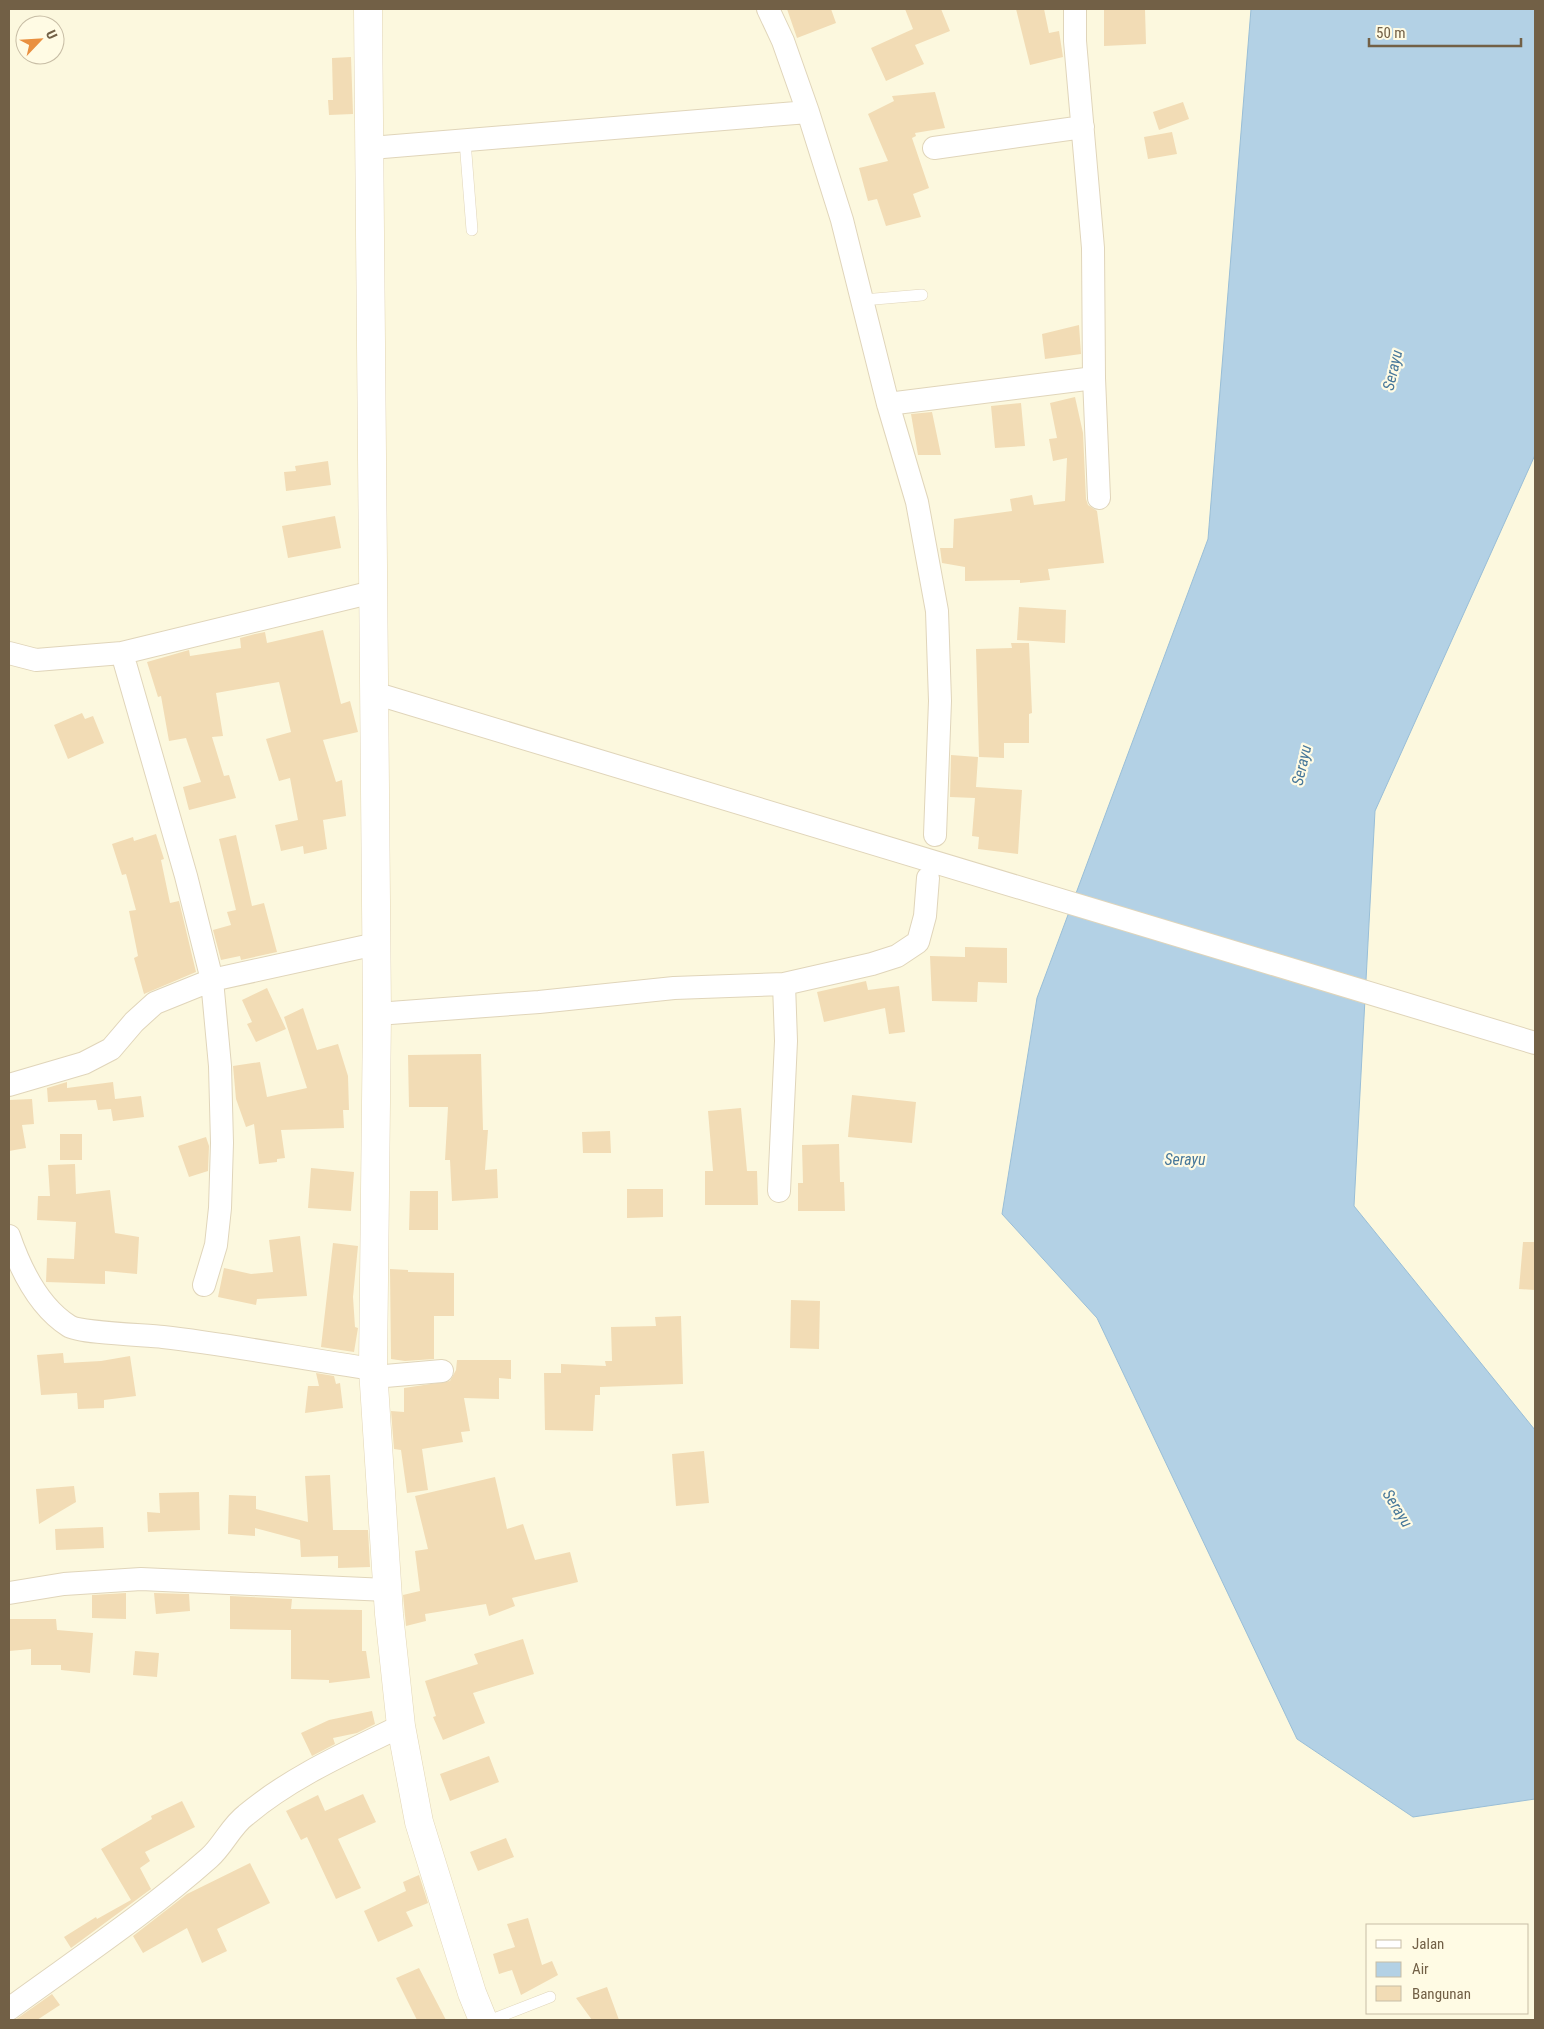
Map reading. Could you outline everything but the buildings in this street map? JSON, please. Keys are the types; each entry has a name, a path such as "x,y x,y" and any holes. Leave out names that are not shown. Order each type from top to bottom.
{"main road":[{"path":"368,9 371,148 377,1014 374,1373 387,1590 400,1726 419,1822 469,1984 483,2020"}],"street":[{"path":"768,9 783,41 808,112 842,220 888,404 917,502 937,611 940,701 935,835"},
{"path":"1075,9 1093,248 1094,378 1100,498"},
{"path":"371,148 808,112"},
{"path":"934,148 1083,127"},
{"path":"888,404 1094,378"},
{"path":"9,653 36,660 122,653 373,592"},
{"path":"122,653 186,876 212,980 220,1075 220,1208 216,1245 204,1285"},
{"path":"374,693 1535,1043"},
{"path":"377,1014 538,1002 674,988 784,984 872,964 897,956 918,942 925,916 928,878"},
{"path":"9,1085 84,1063 111,1049 134,1022 155,1003 212,980 376,944"},
{"path":"779,1191 786,1040 784,984"},
{"path":"9,1236 17,1260 38,1294 53,1314 71,1327 164,1337 374,1373 442,1371"},
{"path":"9,1593 64,1584 141,1579 387,1590"},
{"path":"9,2009 154,1902 211,1857 245,1815 282,1790 338,1757 400,1726"}],"lane":[{"path":"464,141 472,230"},
{"path":"863,300 922,295"},
{"path":"491,2020 550,1997"}],"water":[{"name":"Serayu","path":"1251,9 1535,9 1535,455 1375,811 1354,1206 1535,1430 1535,1799 1413,1817 1297,1739 1097,1318 1002,1214 1037,998 1208,539"}]}
